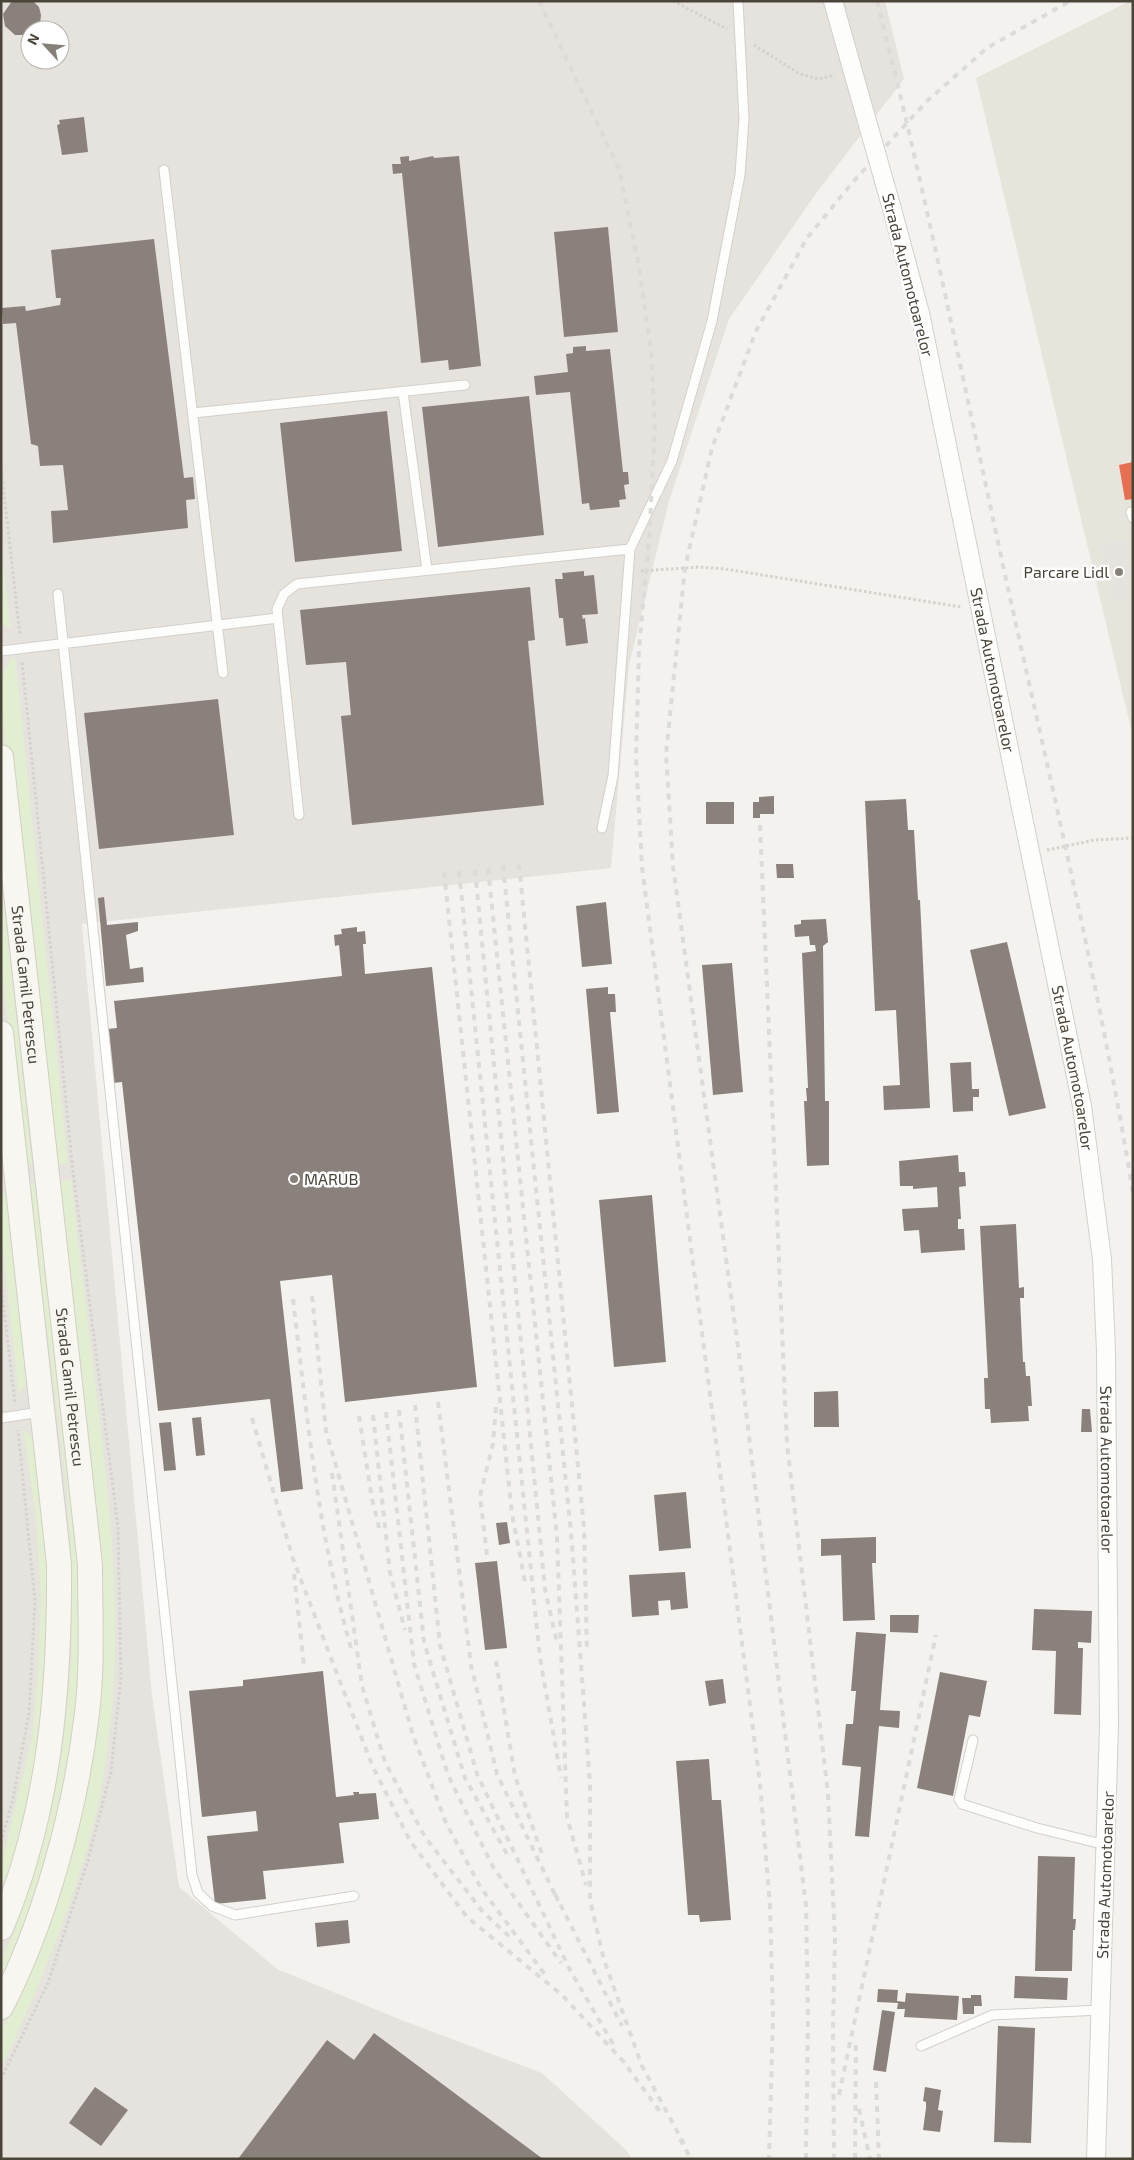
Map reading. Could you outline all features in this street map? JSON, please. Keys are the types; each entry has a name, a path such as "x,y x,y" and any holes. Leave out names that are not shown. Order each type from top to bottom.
{"street":[{"name":"Strada Automotoarelor","path":"833,1 920,313 1082,1106 1102,1259 1106,1351 1109,1725 1096,2159"},
{"name":"Strada Camil Petrescu","path":"1,757 90,1565 91,1642 87,1712 75,1786 55,1866 31,1936 1,2007"},
{"name":"Strada Camil Petrescu","path":"1,1032 59,1564 60,1634 55,1708 42,1794 28,1850 1,1928"}],"lane":[{"path":"602,828 612,776 630,548 672,461 714,312 740,175 744,119 738,1"},
{"path":"164,170 223,672"},
{"path":"193,413 465,385"},
{"path":"403,392 427,570"},
{"path":"299,815 277,609 284,594 297,584 630,548"},
{"path":"58,594 192,1875 198,1893 212,1906 235,1915 354,1896"},
{"path":"1,651 278,618"},
{"path":"1,1418 43,1412"},
{"path":"972,1740 959,1799 962,1804 1037,1828 1106,1846"},
{"path":"921,2046 992,2015 1101,2010"}],"path":[{"path":"673,1 739,36 800,74 819,79 855,79"},
{"path":"628,573 699,567 725,569 950,605"},
{"path":"1030,854 1095,840 1133,838"},
{"path":"1,1285 35,1602 29,1713 13,1799 1,1842"}],"shaded area":[{"path":"1,1 885,1 904,79 817,192 729,319 669,501 629,665 611,868 82,924 152,1695 179,1887 277,1969 404,2021 542,2073 626,2150 632,2159 1,2159"},
{"path":"1133,1 1133,737 976,78"},
{"path":"722,185 695,321 706,324 690,380 664,376 642,201"},
{"name":"Parcare Lidl","path":"1133,537 1133,623 1129,598 1111,599 1100,545"}],"green space":[{"path":"1,546 11,628 1,624"},
{"path":"15,656 68,1163 53,1165 1,704 2,677 6,666"},
{"path":"1,872 32,1165 23,1167 1,962"},
{"path":"71,1180 112,1542 115,1632 111,1722 98,1806 77,1883 34,1996 1,2069 1,2032 27,1978 60,1890 99,1550 96,1502 55,1182"},
{"path":"38,1183 75,1514 80,1571 81,1657 73,1742 56,1825 31,1907 1,1987 1,1962 17,1925 51,1812 63,1746 72,1655 71,1552 66,1484 29,1184"},
{"path":"7,1193 29,1365 26,1384 19,1395 1,1236 1,1194"},
{"path":"23,1429 30,1434 37,1446 49,1587 41,1739 30,1797 1,1897 1,1865 32,1739 38,1673 41,1599 36,1517"}],"building: Shops":[{"path":"1133,462 1133,499 1125,500 1119,465"}],"building: Industry":[{"path":"12,1 33,1 39,7 41,15 40,20 20,20 20,35 15,35 5,26 3,14"},
{"path":"84,117 88,152 62,155 57,125 60,124 59,120"},
{"path":"409,156 409,161 433,156 434,158 459,156 481,366 449,370 448,360 421,363 402,173 393,174 392,164 401,164 400,157"},
{"path":"608,227 618,332 564,337 554,232"},
{"path":"154,239 184,478 193,477 195,499 186,500 188,528 53,543 51,511 68,510 63,465 40,466 38,446 31,444 16,323 3,324 2,308 25,306 26,311 60,305 61,298 56,298 51,250"},
{"path":"586,346 586,351 610,349 623,472 628,472 629,484 624,485 626,499 619,500 620,507 590,510 589,503 582,504 570,392 536,395 534,376 568,372 566,354 573,353 573,347"},
{"path":"529,396 544,535 438,547 422,407"},
{"path":"387,411 402,551 295,562 280,423"},
{"path":"584,571 584,576 594,575 598,614 582,615 583,619 585,618 588,643 566,646 563,618 559,618 555,579 563,579 562,573"},
{"path":"530,587 535,640 528,641 544,805 352,825 341,716 351,715 346,662 306,665 300,610"},
{"path":"218,699 234,835 99,849 84,713"},
{"path":"774,796 774,814 760,814 760,818 753,818 753,802 759,802 759,797"},
{"path":"906,799 908,830 914,830 918,900 920,900 930,1108 884,1110 883,1086 900,1085 896,1010 875,1011 865,801"},
{"path":"706,802 734,802 734,824 706,824"},
{"path":"776,864 793,864 794,878 777,878"},
{"path":"104,897 107,925 138,922 138,931 126,935 130,969 143,967 144,982 106,986 98,898"},
{"path":"606,902 612,964 582,967 576,906"},
{"path":"826,919 828,942 823,946 825,1101 829,1101 829,1165 807,1166 804,1101 807,1101 806,1088 808,1088 802,953 816,951 815,945 810,945 809,936 795,937 794,925 801,924 801,920"},
{"name":"MARUB","path":"357,927 357,932 365,931 366,944 363,944 365,974 432,967 477,1387 345,1402 332,1275 280,1281 303,1489 281,1492 270,1399 158,1411 122,1082 113,1083 107,1029 117,1028 114,1001 342,976 339,945 335,946 334,935 342,934 341,929"},
{"path":"1007,942 1046,1108 1009,1116 970,950"},
{"path":"732,963 743,1092 713,1095 702,965"},
{"path":"608,987 608,994 615,994 616,1012 610,1012 619,1112 597,1114 586,989"},
{"path":"971,1062 972,1089 979,1089 979,1097 973,1097 973,1111 953,1112 950,1063"},
{"path":"958,1155 959,1172 965,1172 966,1186 959,1187 961,1219 958,1219 958,1229 964,1229 965,1250 921,1253 919,1230 904,1231 902,1209 938,1207 937,1187 913,1189 913,1186 900,1186 899,1161"},
{"path":"652,1195 666,1362 614,1367 599,1200"},
{"path":"1016,1224 1019,1288 1024,1287 1024,1298 1020,1298 1023,1362 1025,1362 1026,1376 1030,1376 1032,1406 1028,1406 1029,1421 991,1423 990,1409 985,1409 984,1378 988,1378 980,1226"},
{"path":"838,1391 839,1427 814,1427 814,1392"},
{"path":"1082,1409 1090,1409 1092,1432 1081,1432"},
{"path":"201,1417 205,1455 196,1456 192,1418"},
{"path":"171,1422 176,1470 164,1471 159,1423"},
{"path":"686,1492 691,1548 659,1551 654,1495"},
{"path":"507,1522 510,1543 499,1545 496,1523"},
{"path":"876,1537 876,1563 872,1563 875,1620 843,1621 841,1555 821,1556 821,1539"},
{"path":"497,1561 507,1648 485,1650 475,1563"},
{"path":"685,1572 688,1608 671,1610 670,1600 658,1601 659,1615 632,1617 629,1575"},
{"path":"1034,1609 1092,1611 1091,1643 1078,1642 1078,1648 1083,1648 1081,1715 1054,1714 1056,1651 1032,1650"},
{"path":"890,1615 919,1615 918,1633 890,1632"},
{"path":"856,1632 886,1634 880,1710 900,1711 899,1728 879,1726 869,1837 855,1836 861,1767 842,1765 846,1724 853,1724 856,1691 851,1691"},
{"path":"323,1671 336,1797 354,1795 353,1792 359,1792 359,1794 376,1793 379,1819 339,1823 344,1863 263,1871 266,1899 215,1904 207,1836 258,1831 256,1811 202,1817 189,1691 243,1686 243,1680"},
{"path":"940,1672 987,1681 980,1717 969,1715 953,1796 917,1788"},
{"path":"723,1679 726,1703 709,1706 705,1681"},
{"path":"709,1759 712,1800 721,1800 731,1920 700,1922 699,1915 688,1915 676,1761"},
{"path":"1038,1856 1075,1857 1073,1919 1076,1919 1075,1930 1073,1930 1072,1971 1035,1971"},
{"path":"348,1920 350,1943 317,1947 315,1923"},
{"path":"1015,1976 1068,1978 1067,2000 1014,1998"},
{"path":"878,1989 898,1990 897,2001 905,2002 906,1993 959,1996 957,2020 904,2017 905,2009 897,2009 898,2003 877,2002"},
{"path":"971,1995 981,1995 982,2006 974,2006 974,2014 963,2014 962,1998 971,1998"},
{"path":"882,2010 895,2012 886,2072 873,2070"},
{"path":"998,2026 1035,2028 1031,2143 994,2142"},
{"path":"374,2033 543,2159 238,2159 327,2040 354,2060"},
{"path":"95,2087 128,2110 101,2146 69,2123"},
{"path":"925,2087 941,2090 938,2110 943,2111 940,2132 923,2130 926,2108 926,2102 923,2101"}],"railway":[{"path":"539,1 619,169 639,267 651,350 655,425 649,541 639,649 636,758 642,867 760,1783 770,1906 773,2018 769,2159"},
{"path":"877,1 929,223 1075,892 1106,1042 1133,1193"},
{"path":"806,2159 808,2017 806,1906 740,1362 673,866 666,754 685,568 712,448 756,331 807,238 853,182 927,101 987,48 1070,1"},
{"path":"760,825 787,1444 828,1794 835,1939 833,2028 834,2159"},
{"path":"519,864 584,1528 587,1652"},
{"path":"503,865 571,1532 590,1784 590,1900 604,1960 642,2066 684,2144"},
{"path":"488,868 557,1537 567,1817 586,1885"},
{"path":"475,870 545,1589 557,1643"},
{"path":"459,871 540,1658 561,1778"},
{"path":"444,872 512,1514 526,1587"},
{"path":"312,1296 326,1431 413,1735 446,1823 481,1888 546,1976"},
{"path":"293,1299 322,1518 330,1562 351,1648"},
{"path":"438,1402 471,1665 497,1774 558,1901"},
{"path":"415,1405 440,1645 477,1774 570,1970 613,2044"},
{"path":"487,1555 480,1496 493,1444 496,1406"},
{"path":"399,1410 424,1642 465,1778 509,1858"},
{"path":"386,1412 414,1664 448,1775 493,1867 561,1963"},
{"path":"373,1415 390,1573 405,1630"},
{"path":"359,1416 372,1499 380,1531"},
{"path":"252,1418 293,1559 372,1765 410,1841 467,1917 562,1995 623,2061 661,2113"},
{"path":"332,1473 362,1686 385,1762 425,1837 483,1912 511,1938"},
{"path":"294,1574 304,1666"},
{"path":"839,2095 936,1635"},
{"path":"496,1661 515,1776 542,1854"},
{"path":"555,1894 622,2026"},
{"path":"855,2159 856,2039"},
{"path":"876,2082 879,2159"},
{"path":"859,2109 870,2159"},
{"path":"680,2139 691,2159"}],"place":[{"name":"Parcare Lidl","path":"1119,572"},
{"name":"MARUB","path":"294,1179"}]}
